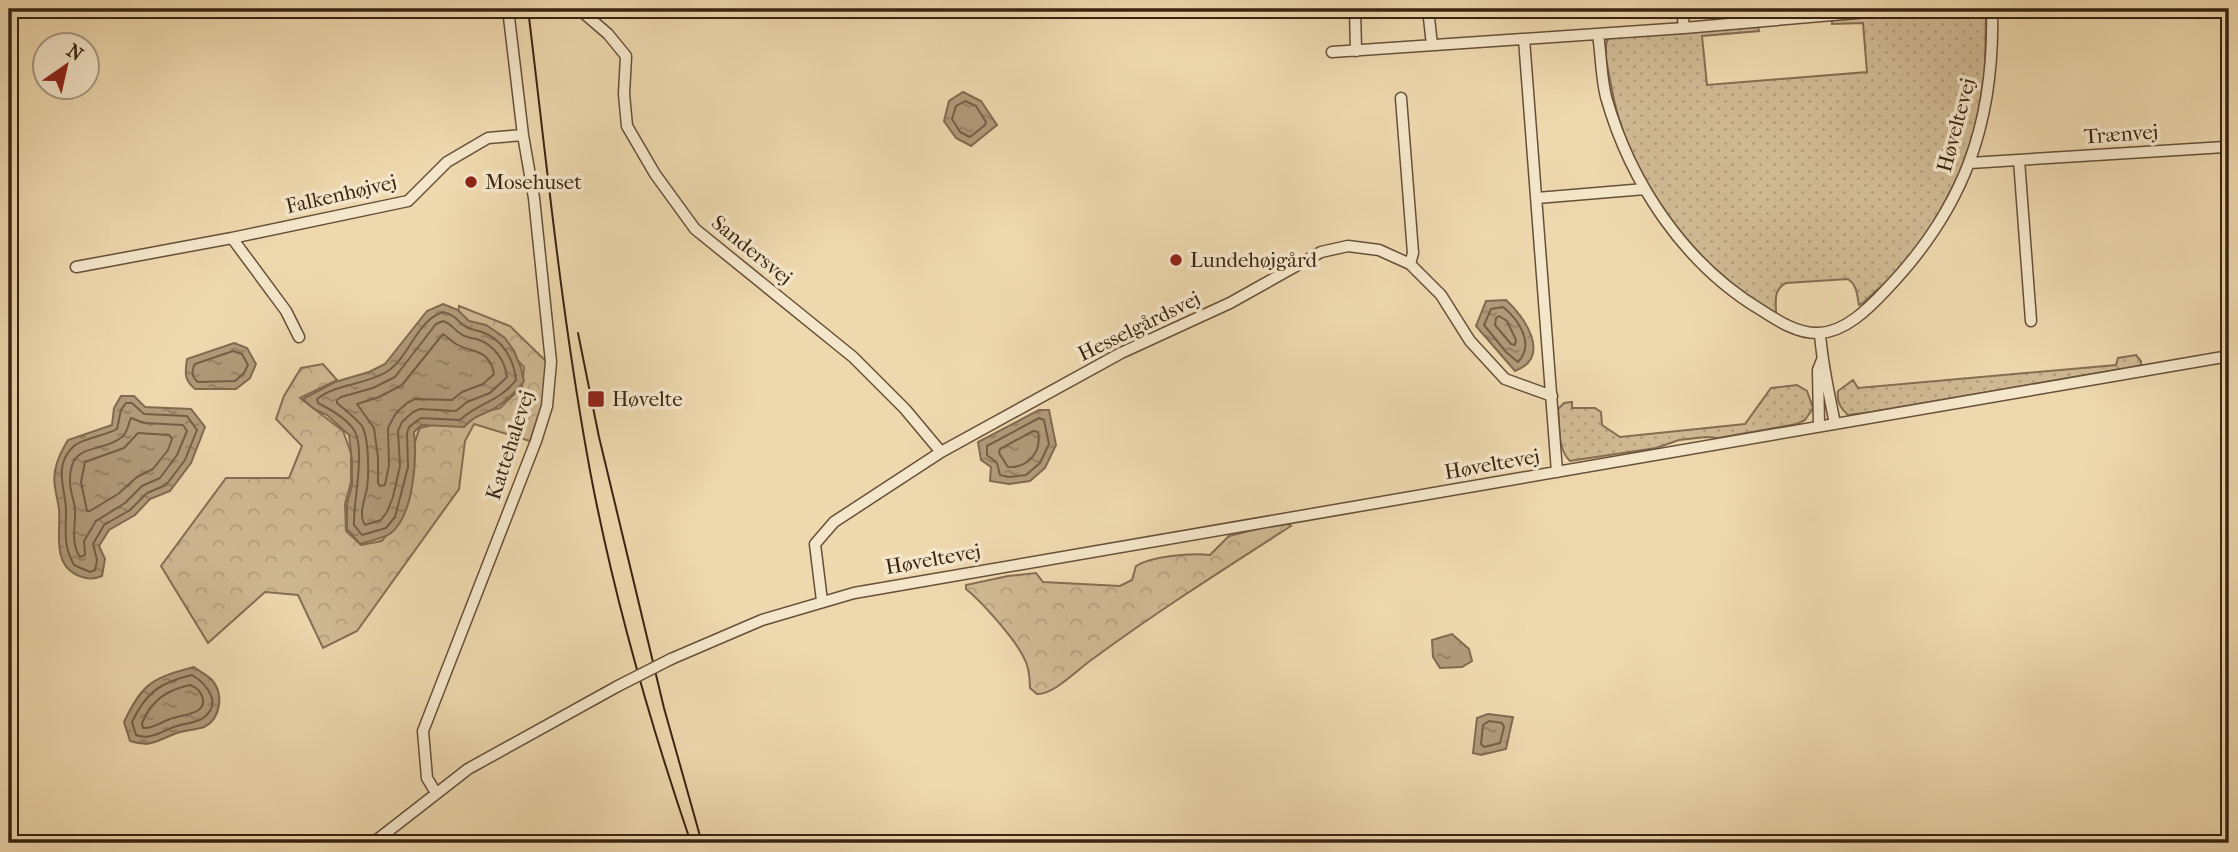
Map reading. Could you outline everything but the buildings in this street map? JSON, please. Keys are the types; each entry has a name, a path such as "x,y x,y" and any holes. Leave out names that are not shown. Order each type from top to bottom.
{"street":[{"name":"Kattehalevej","path":"436,793 427,778 423,731 536,441 547,406 551,362 534,198 523,135 508,9"},
{"name":"Sandersvej","path":"579,9 608,34 626,56 624,94 627,126 655,174 695,229 853,357 905,409 941,452"},
{"path":"1355,9 1356,51"},
{"path":"1428,9 1432,45"},
{"path":"1682,9 1684,28"},
{"path":"1332,52 1684,28 1902,9"},
{"name":"Høveltevej","path":"1820,333 1853,321 1905,270 1930,237 1957,192 1970,163 1983,117 1993,44 1992,9"},
{"path":"1598,34 1606,94 1621,138 1645,189 1686,248 1748,303 1783,324 1798,330 1820,333 1822,360 1835,424"},
{"name":"Høveltevej","path":"1524,39 1557,472"},
{"path":"1401,98 1413,253 1410,264"},
{"name":"Falkenhøjvej","path":"76,267 408,201 447,162 488,138 523,135"},
{"name":"Trænvej","path":"1970,163 2225,147"},
{"path":"2019,160 2031,321"},
{"path":"1537,198 1645,189"},
{"path":"232,238 286,311 299,337"},
{"name":"Hesselgårdsvej","path":"822,601 815,544 834,522 941,452 1121,353 1230,303 1321,252 1348,246 1379,250 1410,264 1441,295 1470,341 1505,379 1552,396"},
{"name":"Høveltevej","path":"373,843 468,769 618,687 671,659 762,620 822,601 942,576 2229,356"},
{"path":"1819,426 1818,370 1822,360"}],"green space":[{"path":"1978,9 1986,16 1985,73 1975,130 1960,173 1934,222 1904,265 1859,305 1855,287 1848,279 1786,283 1777,292 1776,313 1746,294 1692,246 1669,217 1632,154 1619,120 1606,61 1608,38 1758,27 1759,31 1702,36 1707,85 1867,72 1863,23 1832,24 1832,20"},
{"path":"459,306 510,326 554,369 530,441 474,424 465,441 459,489 357,631 323,648 298,595 265,592 208,643 161,566 226,478 289,478 302,446 276,419 284,396 301,368 323,364 337,380 300,398 343,431 351,453 351,482 345,504 346,531 361,545 383,540 400,521 409,495 415,441 420,428 500,408 522,387 524,367 486,327 457,320"},
{"path":"2136,355 2141,365 2134,367 1871,412 1848,415 1838,398 1838,391 1853,380 1858,388 2116,365 2118,358"},
{"path":"1797,385 1807,391 1813,408 1805,420 1797,424 1718,438 1679,440 1656,448 1570,461 1561,443 1558,409 1564,403 1572,402 1572,408 1595,408 1601,412 1602,425 1620,437 1745,424 1771,388"},
{"path":"1286,522 1291,526 1167,607 1059,686 1044,693 1037,694 1030,688 1028,668 1019,648 966,589 966,585 1036,573 1043,582 1120,586 1132,580 1136,566 1143,563 1172,556 1210,555 1229,536"}],"water":[{"path":"963,92 981,101 997,125 971,146 956,138 944,121 949,101"},
{"path":"1506,300 1527,326 1533,347 1532,356 1526,365 1515,371 1476,326 1486,301"},
{"path":"443,304 458,310 469,321 486,325 505,338 514,351 524,381 502,403 464,427 422,425 414,432 414,471 405,513 391,533 360,544 347,529 347,504 352,485 349,435 327,415 314,409 303,399 335,382 369,372 385,364 427,311"},
{"path":"234,343 247,348 256,364 250,378 236,389 195,389 186,376 187,359"},
{"path":"121,396 134,396 145,407 191,409 205,427 191,463 170,491 150,499 135,515 109,530 99,546 105,559 102,576 85,578 68,569 60,554 55,469 68,440 112,425 114,408"},
{"path":"1039,410 1049,410 1056,445 1045,468 1030,481 1009,484 990,481 991,467 981,460 978,442"},
{"path":"1452,634 1469,649 1472,661 1462,667 1440,668 1433,657 1432,640"},
{"path":"194,667 210,678 218,692 219,706 210,723 154,742 144,744 130,741 124,722 137,698 159,679"},
{"path":"1488,714 1513,717 1506,749 1481,755 1473,753 1477,718"}],"tram line":[{"path":"528,9 563,301 591,476 635,661 661,753 691,843"},
{"path":"578,333 599,437 664,708 702,843"}],"place":[{"name":"Mosehuset","path":"471,182"},
{"name":"Lundehøjgård","path":"1176,260"},
{"name":"Høvelte","path":"596,399"}]}
